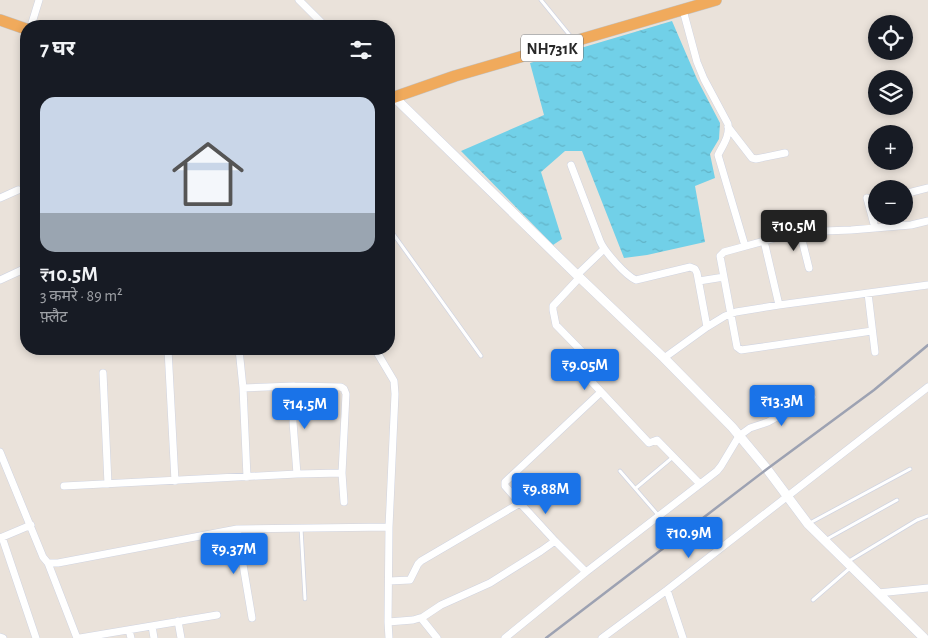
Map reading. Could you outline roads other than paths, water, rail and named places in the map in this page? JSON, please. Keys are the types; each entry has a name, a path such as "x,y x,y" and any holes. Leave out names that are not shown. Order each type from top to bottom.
{"highway":[{"name":"NH731K","path":"395,95 712,1"},
{"path":"0,20 20,27"}],"street":[{"path":"33,20 39,0"},
{"path":"300,0 319,20"},
{"path":"683,10 701,72 728,127 752,158 756,159 786,153"},
{"path":"395,100 664,358 740,436 808,524 924,638"},
{"path":"728,127 725,143 718,155 745,246"},
{"path":"571,165 604,249 636,280 690,268 694,269 699,281 707,327"},
{"path":"913,192 928,188"},
{"path":"0,198 18,190"},
{"path":"867,198 875,228"},
{"path":"872,331 741,350 737,347 721,253 800,232 844,231 900,226 928,221"},
{"path":"800,232 809,268"},
{"path":"764,241 779,305"},
{"path":"604,249 578,276 554,306 555,323 596,366 596,371 589,378 601,392 649,443 651,444 657,440 700,484"},
{"path":"0,280 20,271"},
{"path":"699,281 724,277"},
{"path":"664,358 707,327 731,314 779,305 928,285"},
{"path":"868,292 875,352"},
{"path":"168,355 175,480"},
{"path":"240,355 247,477"},
{"path":"379,355 394,381 395,394 389,527 388,638"},
{"path":"103,373 108,484"},
{"path":"294,386 297,474"},
{"path":"243,388 341,386 344,389 346,394 342,473 344,502"},
{"path":"602,638 667,590 928,387"},
{"path":"586,572 520,503 505,486 505,482 601,392"},
{"path":"505,638 721,466 740,436 750,428 768,422 812,397"},
{"path":"0,452 80,638 105,636 217,615"},
{"path":"64,486 342,473"},
{"path":"389,581 410,580 421,560 520,503"},
{"path":"30,525 1,537 36,638"},
{"path":"48,563 58,563 238,529 389,527"},
{"path":"238,529 252,618"},
{"path":"388,622 421,618 440,605 490,583 555,541"},
{"path":"878,593 928,588"},
{"path":"667,590 683,638"},
{"path":"421,618 437,638"},
{"path":"178,621 181,638"},
{"path":"152,626 154,638"},
{"path":"129,630 131,638"}],"lane":[{"path":"541,0 575,41"},
{"path":"395,236 481,356"},
{"path":"636,488 673,457"},
{"path":"808,524 910,469"},
{"path":"620,471 659,516"},
{"path":"824,541 897,500"},
{"path":"813,600 849,565 917,520 928,516"},
{"path":"301,528 305,599"}],"water":[{"path":"672,21 697,79 720,123 719,139 710,154 715,178 695,186 705,242 647,255 624,258 582,151 565,151 541,172 562,239 553,245 461,151 544,115 530,63"}],"railway":[{"path":"546,638 767,469 874,390 928,345"}]}
